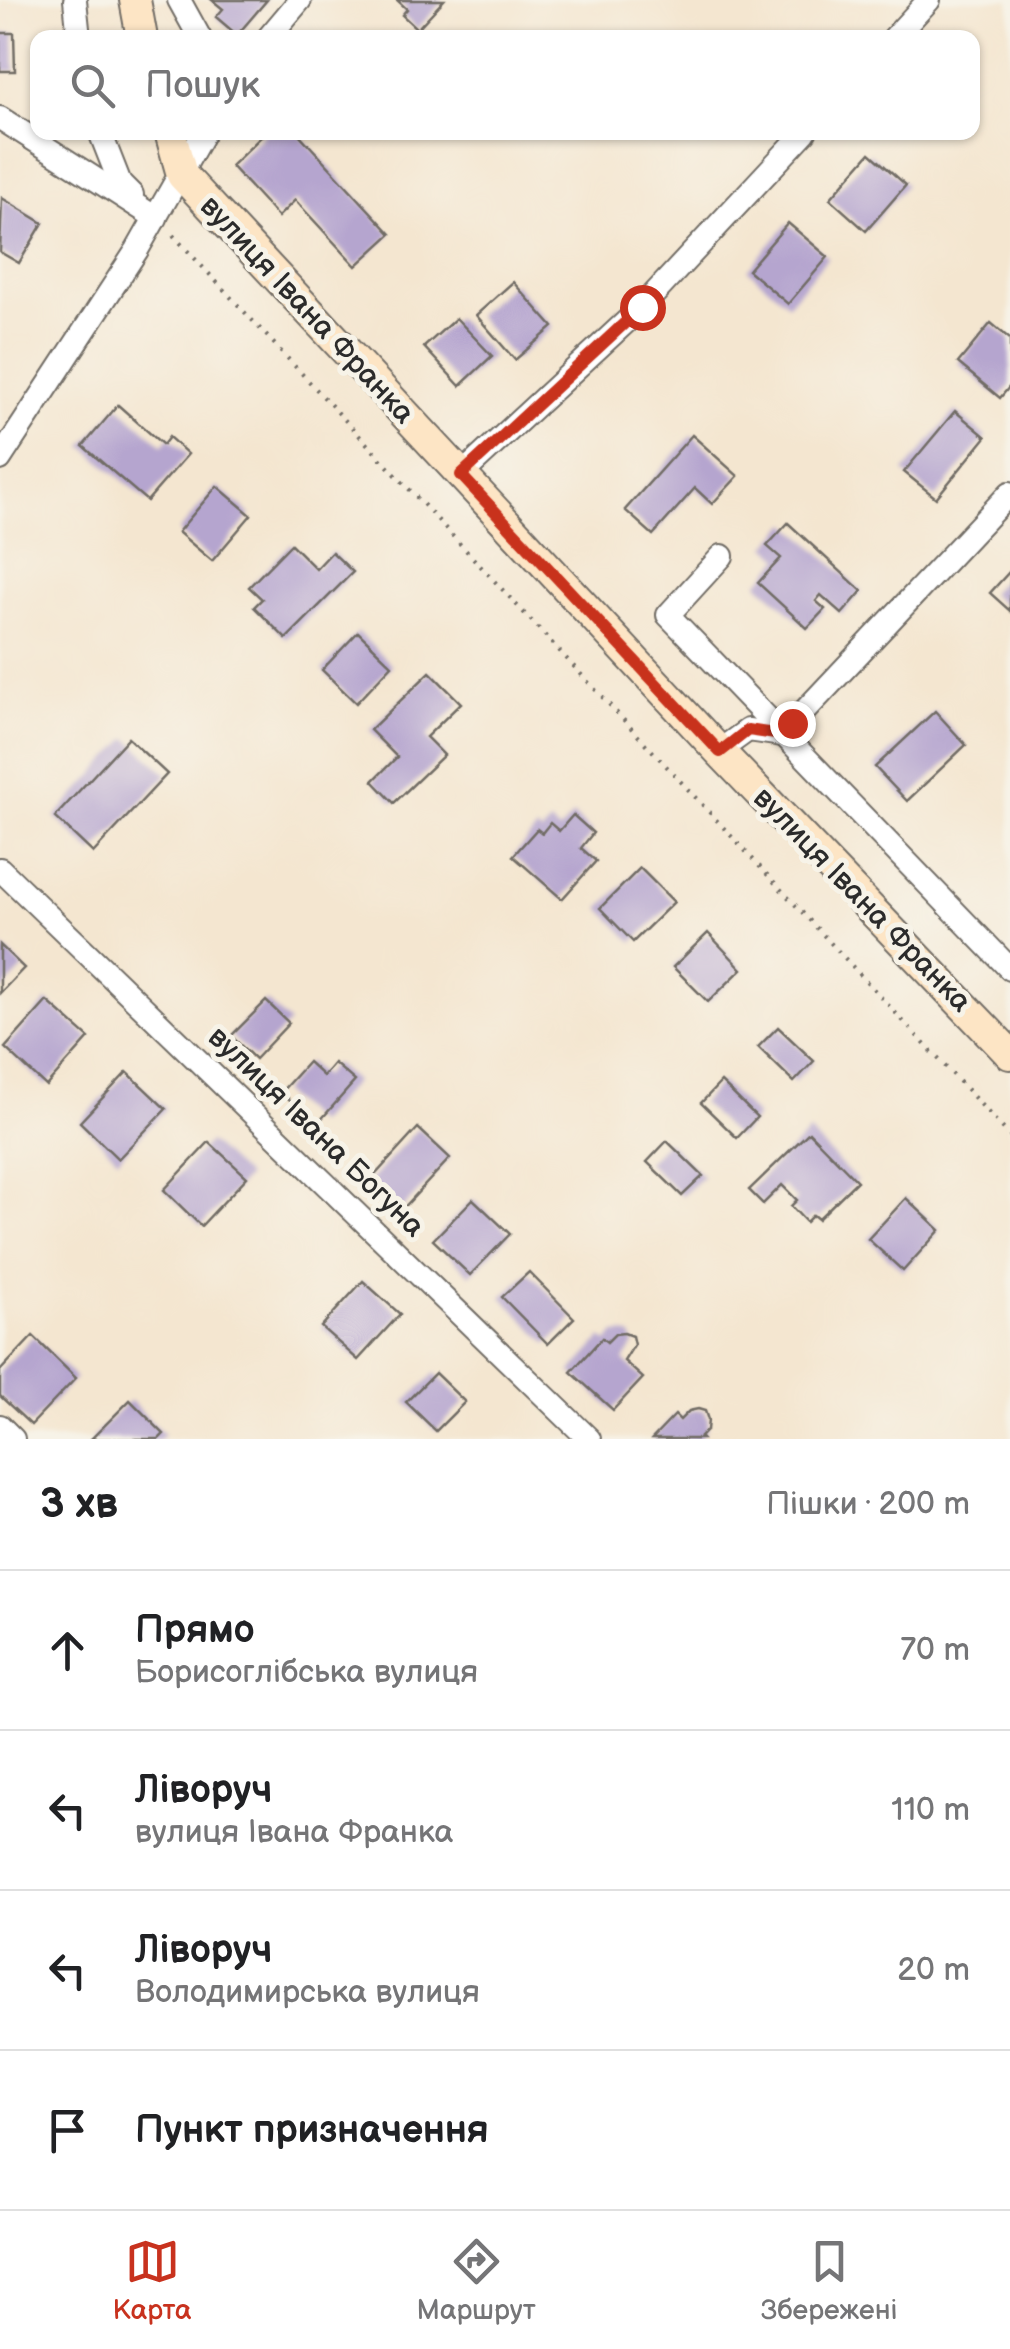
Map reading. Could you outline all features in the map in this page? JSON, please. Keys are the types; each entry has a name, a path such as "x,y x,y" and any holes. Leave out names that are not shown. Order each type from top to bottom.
{"street":[{"path":"75,0 78,30"},
{"path":"135,0 141,30"},
{"path":"179,0 196,30"},
{"path":"275,30 300,0"},
{"path":"901,30 928,0"},
{"path":"0,118 30,137"},
{"path":"34,140 156,218"},
{"path":"103,140 120,183 156,218"},
{"path":"172,140 182,175"},
{"path":"0,459 156,218 200,140"},
{"path":"461,475 642,307 798,140"},
{"name":"вулиця Івана Франка","path":"182,175 720,752 1010,1054"},
{"path":"782,735 1010,493"},
{"path":"722,556 668,615 1010,968"},
{"path":"720,752 748,730 782,735"},
{"name":"вулиця Івана Богуна","path":"0,869 588,1439"},
{"path":"0,1426 14,1439"}],"path":[{"path":"156,218 1010,1136"}],"building":[{"path":"212,0 267,0 241,30 231,30 216,17 223,9"},
{"path":"397,0 444,0 417,29 402,15 407,9"},
{"path":"0,33 14,33 15,71 0,71"},
{"path":"258,140 304,140 391,234 356,266 295,200 278,217 231,166"},
{"path":"870,153 906,185 866,231 830,199"},
{"path":"2,198 43,223 19,263 0,252"},
{"path":"788,223 828,257 788,304 748,270"},
{"path":"513,282 553,327 515,360 476,315"},
{"path":"456,318 492,356 460,386 424,347"},
{"path":"991,323 1010,339 1010,386 1000,398 958,363"},
{"path":"118,405 163,445 169,437 188,454 147,501 83,446"},
{"path":"955,411 986,437 936,498 904,472"},
{"path":"692,435 738,476 712,504 695,488 653,535 625,510"},
{"path":"217,486 251,515 212,561 178,532"},
{"path":"788,523 862,591 842,614 821,595 816,601 825,609 807,628 758,583 781,558 767,546"},
{"path":"291,544 316,569 332,552 353,572 286,639 254,607 262,599 249,587"},
{"path":"1010,571 1010,611 990,593"},
{"path":"358,632 392,665 356,703 322,670"},
{"path":"430,672 461,703 426,737 444,755 394,803 373,781 397,757 370,730"},
{"path":"935,711 966,745 907,801 875,767"},
{"path":"128,738 167,774 93,853 55,817"},
{"path":"573,815 593,833 581,848 596,861 562,899 513,856 537,829 542,833 550,823 559,831"},
{"path":"640,868 674,902 633,942 600,908"},
{"path":"708,933 742,969 708,1002 673,967"},
{"path":"0,945 24,968 0,993"},
{"path":"47,1001 89,1038 46,1086 5,1048"},
{"path":"266,1001 289,1023 255,1059 231,1036"},
{"path":"778,1027 814,1061 794,1082 758,1047"},
{"path":"308,1062 323,1076 334,1063 355,1081 317,1124 281,1092"},
{"path":"127,1072 166,1109 118,1159 80,1122"},
{"path":"721,1082 757,1117 737,1138 701,1103"},
{"path":"418,1128 450,1158 397,1215 366,1185"},
{"path":"809,1132 857,1181 818,1219 813,1215 806,1222 791,1206 797,1200 782,1185 763,1204 749,1190"},
{"path":"667,1141 703,1176 682,1196 647,1162"},
{"path":"209,1142 247,1177 201,1226 164,1190"},
{"path":"906,1198 940,1230 903,1271 868,1239"},
{"path":"473,1199 510,1234 470,1275 433,1240"},
{"path":"529,1272 574,1318 548,1344 502,1297"},
{"path":"363,1281 400,1314 358,1360 321,1327"},
{"path":"615,1334 632,1336 634,1345 624,1361 643,1378 613,1410 571,1372 602,1338 607,1342"},
{"path":"33,1336 76,1378 31,1425 0,1396 0,1371"},
{"path":"435,1373 465,1402 436,1431 406,1402"},
{"path":"130,1400 164,1434 159,1439 91,1439"},
{"path":"698,1409 705,1411 708,1420 702,1439 652,1439 675,1415 680,1420"}],"route":[{"path":"642,307 461,475 720,752 748,730 782,735 792,723"}]}
